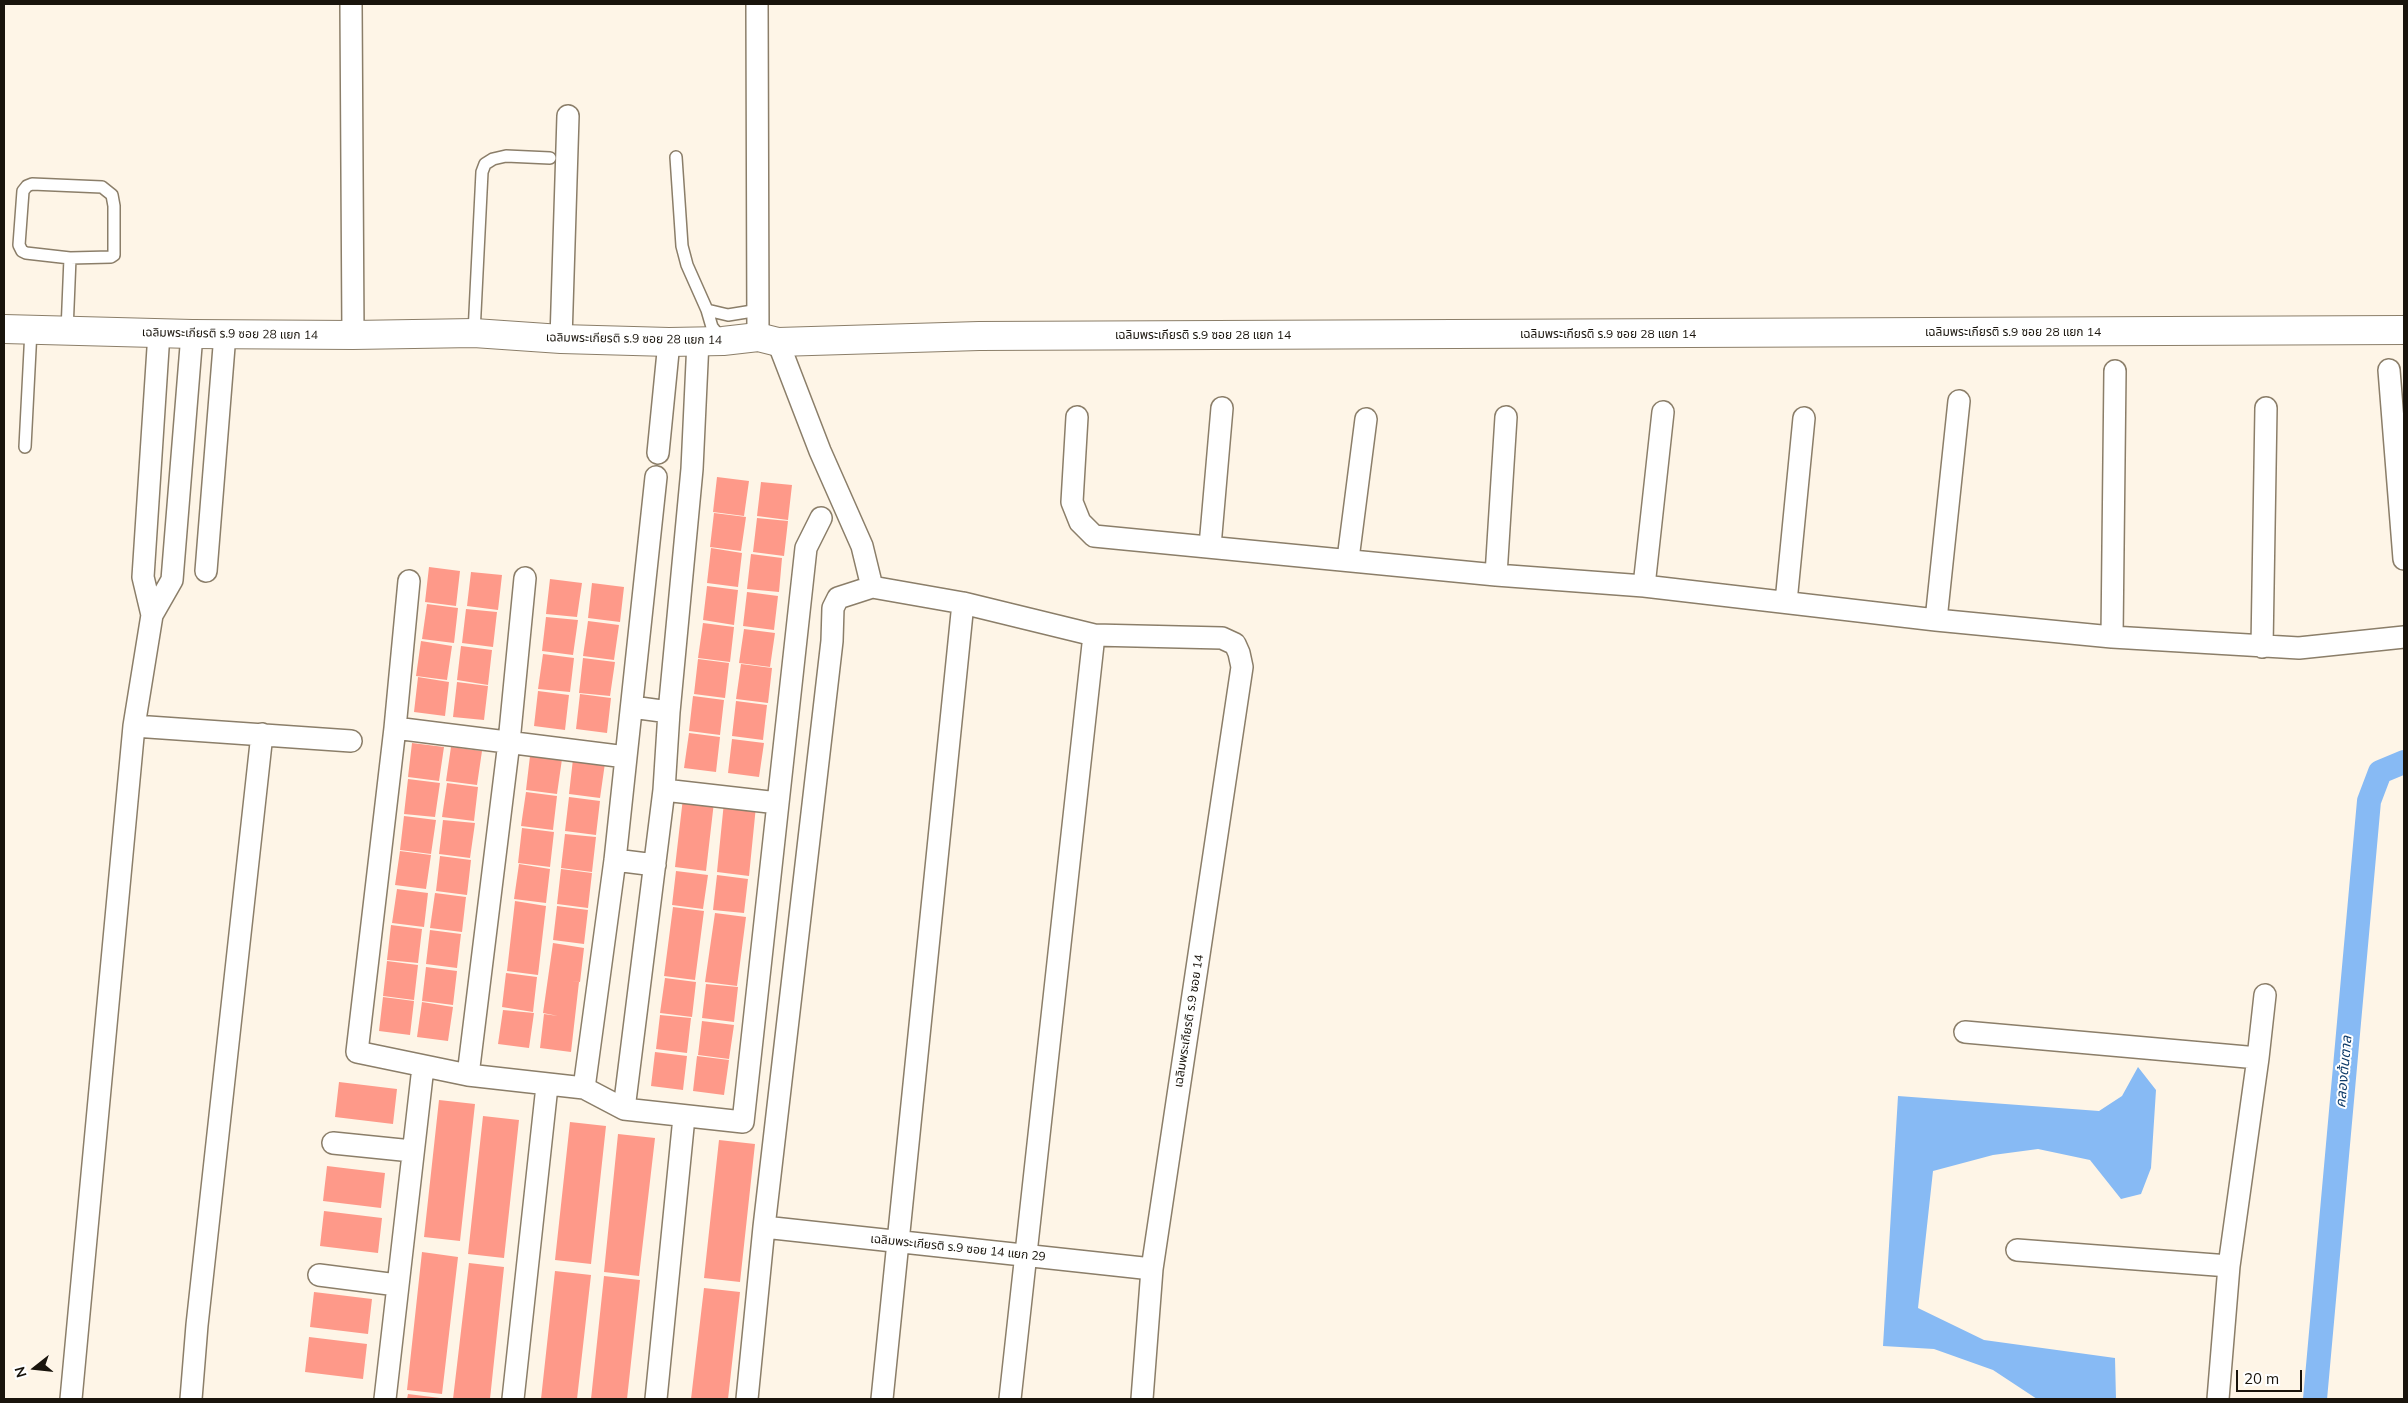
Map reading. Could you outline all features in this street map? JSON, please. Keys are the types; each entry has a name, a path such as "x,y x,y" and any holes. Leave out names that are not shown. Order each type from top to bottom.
{"street":[{"path":"351,4 353,335"},
{"path":"757,4 759,310 768,339 817,443 862,546 872,587"},
{"path":"561,339 568,116"},
{"name":"เฉลิมพระเกียรติ ร.9 ซอย 28 แยก 14","path":"4,329 192,334 353,335 474,333 561,339 669,342 990,336 2404,330"},
{"path":"152,615 143,577 159,333"},
{"path":"72,1399 134,726 152,615 172,580 192,334"},
{"path":"206,571 225,334"},
{"path":"624,1109 664,790 669,712 692,469 711,341"},
{"path":"658,453 669,342"},
{"path":"2389,370 2404,559"},
{"path":"2112,637 2115,371"},
{"path":"1936,620 1958,401"},
{"path":"1210,546 1222,408"},
{"path":"2262,647 2266,408"},
{"path":"1644,586 1663,412"},
{"path":"1076,417 1072,502 1080,522 1094,536 1644,586 1936,620 2112,637 2299,648 2404,637"},
{"path":"1496,574 1506,417"},
{"path":"1786,602 1804,418"},
{"path":"1348,559 1366,419"},
{"path":"584,1088 614,860 656,477"},
{"path":"409,581 395,728 357,1052 468,1075 547,1086 584,1088 624,1109 743,1122 806,548 821,518"},
{"path":"468,1075 510,742 525,578"},
{"path":"747,1399 764,1227 832,641 833,608 838,598 872,587 963,603 1094,635 1010,1399"},
{"path":"882,1399 963,603"},
{"name":"เฉลิมพระเกียรติ ร.9 ซอย 14","path":"1094,635 1222,638 1234,644 1240,653 1242,668 1152,1269 1142,1399"},
{"path":"632,707 669,712"},
{"path":"134,726 351,741"},
{"path":"395,728 626,758"},
{"path":"191,1399 197,1325 262,734"},
{"path":"664,790 778,803"},
{"path":"614,860 655,865"},
{"path":"2218,1399 2229,1266 2265,995"},
{"path":"1965,1032 2258,1058"},
{"path":"385,1399 423,1067"},
{"path":"513,1399 547,1086"},
{"path":"656,1399 684,1117"},
{"path":"333,1143 412,1151"},
{"name":"เฉลิมพระเกียรติ ร.9 ซอย 14 แยก 29","path":"764,1227 1152,1269"},
{"path":"2017,1250 2229,1266"},
{"path":"319,1275 397,1285"}],"lane":[{"path":"474,333 482,172 485,164 493,159 506,156 550,158"},
{"path":"676,157 682,246 687,265 707,310 712,327 711,341"},
{"path":"32,184 102,187 112,195 114,206 114,255 111,257 70,258 26,254 22,251 19,245 23,190 27,186 32,184"},
{"path":"67,331 70,258"},
{"path":"707,310 728,314 759,310"},
{"path":"25,447 31,330"}],"water":[{"path":"2138,1067 2156,1090 2151,1168 2141,1194 2121,1199 2090,1160 2038,1149 1993,1155 1933,1171 1918,1308 1984,1340 2115,1358 2116,1399 2037,1399 1993,1370 1934,1349 1883,1346 1898,1096 2099,1111 2122,1096"}],"building":[{"path":"717,477 749,481 744,516 713,512"},
{"path":"761,482 792,485 788,520 757,516"},
{"path":"714,513 746,517 741,551 710,547"},
{"path":"757,518 788,521 784,556 753,552"},
{"path":"711,548 742,553 738,587 707,583"},
{"path":"751,554 782,558 779,592 747,589"},
{"path":"429,567 460,571 456,606 425,602"},
{"path":"471,572 502,575 498,610 467,606"},
{"path":"550,579 582,583 577,617 546,614"},
{"path":"592,583 624,587 620,622 588,618"},
{"path":"707,586 738,590 734,625 703,620"},
{"path":"747,592 778,596 774,630 743,626"},
{"path":"427,604 458,608 454,643 422,639"},
{"path":"466,609 497,612 493,647 462,643"},
{"path":"546,617 578,620 573,655 542,651"},
{"path":"588,621 619,625 614,660 583,656"},
{"path":"703,623 734,627 730,662 698,658"},
{"path":"744,629 775,633 770,667 739,663"},
{"path":"421,641 452,646 447,680 416,676"},
{"path":"461,646 492,650 488,685 457,680"},
{"path":"543,654 574,658 570,692 538,689"},
{"path":"583,658 615,662 610,696 579,693"},
{"path":"698,659 729,663 725,698 694,694"},
{"path":"741,664 772,668 768,703 736,699"},
{"path":"418,677 449,682 445,716 414,712"},
{"path":"457,682 488,686 484,720 453,717"},
{"path":"538,691 569,695 565,730 534,726"},
{"path":"580,694 611,698 607,733 576,729"},
{"path":"693,696 724,700 720,735 689,731"},
{"path":"736,701 767,705 763,740 732,736"},
{"path":"689,733 720,737 716,772 684,768"},
{"path":"732,739 764,743 759,777 728,773"},
{"path":"412,743 444,747 439,781 408,777"},
{"path":"451,747 482,751 477,785 446,781"},
{"path":"530,756 562,759 557,794 526,790"},
{"path":"573,759 605,763 600,798 569,794"},
{"path":"408,779 440,783 435,817 404,814"},
{"path":"447,783 478,787 474,821 442,817"},
{"path":"526,792 557,796 553,830 521,826"},
{"path":"569,797 600,801 596,835 565,831"},
{"path":"683,798 714,802 706,871 675,867"},
{"path":"724,802 756,806 749,876 717,872"},
{"path":"404,816 436,820 431,854 400,850"},
{"path":"443,820 475,823 470,858 439,854"},
{"path":"522,828 554,832 550,867 518,863"},
{"path":"565,834 596,837 592,872 561,868"},
{"path":"400,851 431,855 426,889 395,885"},
{"path":"440,856 471,860 467,895 436,891"},
{"path":"519,864 550,869 546,903 514,899"},
{"path":"561,869 592,873 588,908 557,904"},
{"path":"676,871 708,875 703,909 672,905"},
{"path":"717,875 748,879 744,913 713,910"},
{"path":"397,889 428,893 424,927 392,923"},
{"path":"435,893 466,897 462,932 430,928"},
{"path":"515,901 546,906 538,975 507,971"},
{"path":"557,906 588,910 584,944 553,940"},
{"path":"673,907 704,911 695,980 664,976"},
{"path":"715,913 746,917 737,986 705,982"},
{"path":"391,925 422,929 418,963 387,960"},
{"path":"430,930 461,934 457,968 426,964"},
{"path":"553,943 584,948 580,982 571,981 579,982 571,1052 540,1048 544,1014 558,1016 543,1013"},
{"path":"387,961 418,965 414,1000 383,996"},
{"path":"426,967 457,971 453,1005 422,1001"},
{"path":"506,973 537,977 533,1012 502,1007"},
{"path":"665,978 696,982 692,1017 660,1013"},
{"path":"706,984 738,987 734,1022 702,1018"},
{"path":"383,997 414,1001 410,1035 379,1031"},
{"path":"422,1002 453,1007 448,1041 417,1037"},
{"path":"503,1010 534,1013 529,1048 498,1044"},
{"path":"660,1015 691,1018 687,1053 656,1049"},
{"path":"702,1021 734,1025 729,1059 698,1055"},
{"path":"655,1052 687,1056 683,1090 651,1086"},
{"path":"697,1056 729,1060 724,1095 693,1091"},
{"path":"339,1082 397,1089 393,1124 335,1117"},
{"path":"439,1100 475,1104 460,1241 424,1237"},
{"path":"483,1116 519,1120 504,1258 468,1254"},
{"path":"570,1122 606,1126 591,1264 555,1260"},
{"path":"618,1134 655,1138 639,1276 604,1272"},
{"path":"719,1140 755,1144 740,1282 704,1278"},
{"path":"327,1166 385,1173 381,1208 323,1201"},
{"path":"324,1211 382,1218 378,1253 320,1246"},
{"path":"422,1252 458,1257 442,1394 407,1390"},
{"path":"469,1263 504,1267 490,1399 453,1399"},
{"path":"555,1271 591,1275 577,1399 541,1399"},
{"path":"604,1276 640,1280 627,1399 591,1399"},
{"path":"704,1288 740,1292 728,1399 691,1399"},
{"path":"314,1292 372,1299 368,1334 310,1327"},
{"path":"309,1337 367,1344 363,1379 305,1372"},
{"path":"408,1394 440,1398 440,1399 407,1399"}],"waterway":[{"name":"คลองต้นตาล","path":"2315,1399 2369,801 2380,772 2404,762"}]}
